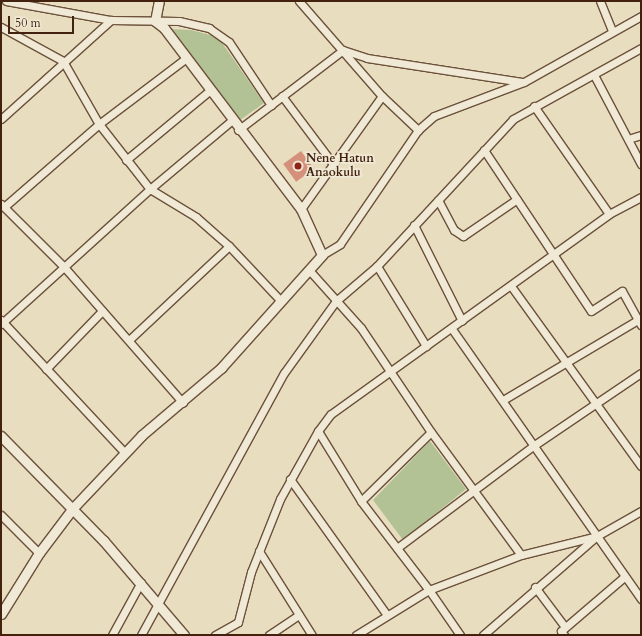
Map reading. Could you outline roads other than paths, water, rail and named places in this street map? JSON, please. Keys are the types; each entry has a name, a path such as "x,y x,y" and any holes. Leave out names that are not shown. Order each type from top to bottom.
{"street":[{"path":"6,1 111,20 179,21 209,28 223,35 271,104"},
{"path":"154,21 159,1"},
{"path":"299,1 382,96 418,130"},
{"path":"600,1 612,31"},
{"path":"1,614 39,553 73,508 142,435 183,403 221,368 280,300 322,256 340,244 418,130 434,116 524,82 641,16"},
{"path":"1,119 63,61 111,20"},
{"path":"154,21 164,28 231,121 301,210 322,256"},
{"path":"1,28 63,61 99,124 150,190 196,218 229,246 280,300"},
{"path":"141,635 284,373 336,301 377,266 514,119 534,106 594,75 641,48"},
{"path":"343,50 367,58 524,82"},
{"path":"238,130 343,50"},
{"path":"183,403 65,268 2,205 99,124 186,59"},
{"path":"594,75 641,164"},
{"path":"126,160 210,91"},
{"path":"282,96 333,164"},
{"path":"301,210 382,96"},
{"path":"534,106 609,214"},
{"path":"125,453 2,322 65,268 150,190 231,121"},
{"path":"628,139 641,134"},
{"path":"484,150 591,311 622,291 640,321 503,400"},
{"path":"215,635 238,622 259,551 290,480 318,431 331,414 452,329 609,214 641,197"},
{"path":"438,200 454,230 463,236 517,199"},
{"path":"414,225 462,321"},
{"path":"129,340 229,246"},
{"path":"377,266 426,346"},
{"path":"309,270 361,328 392,370 430,432 521,555"},
{"path":"511,286 567,362 595,406 641,466"},
{"path":"46,369 102,311"},
{"path":"452,329 503,400 624,577 641,599"},
{"path":"397,548 533,446 595,406 641,373"},
{"path":"318,431 361,501 430,590 460,635"},
{"path":"361,501 430,432"},
{"path":"1,436 73,508 141,582 184,635"},
{"path":"290,480 388,615"},
{"path":"483,635 535,587 597,536 641,510"},
{"path":"1,515 39,553"},
{"path":"356,635 430,590 521,555 597,536"},
{"path":"259,551 312,635"},
{"path":"535,587 565,631 624,577"},
{"path":"112,635 141,582"},
{"path":"269,635 299,615"},
{"path":"366,628 370,635"}],"place":[{"name":"Nene Hatun Anaokulu","path":"298,166"}]}
